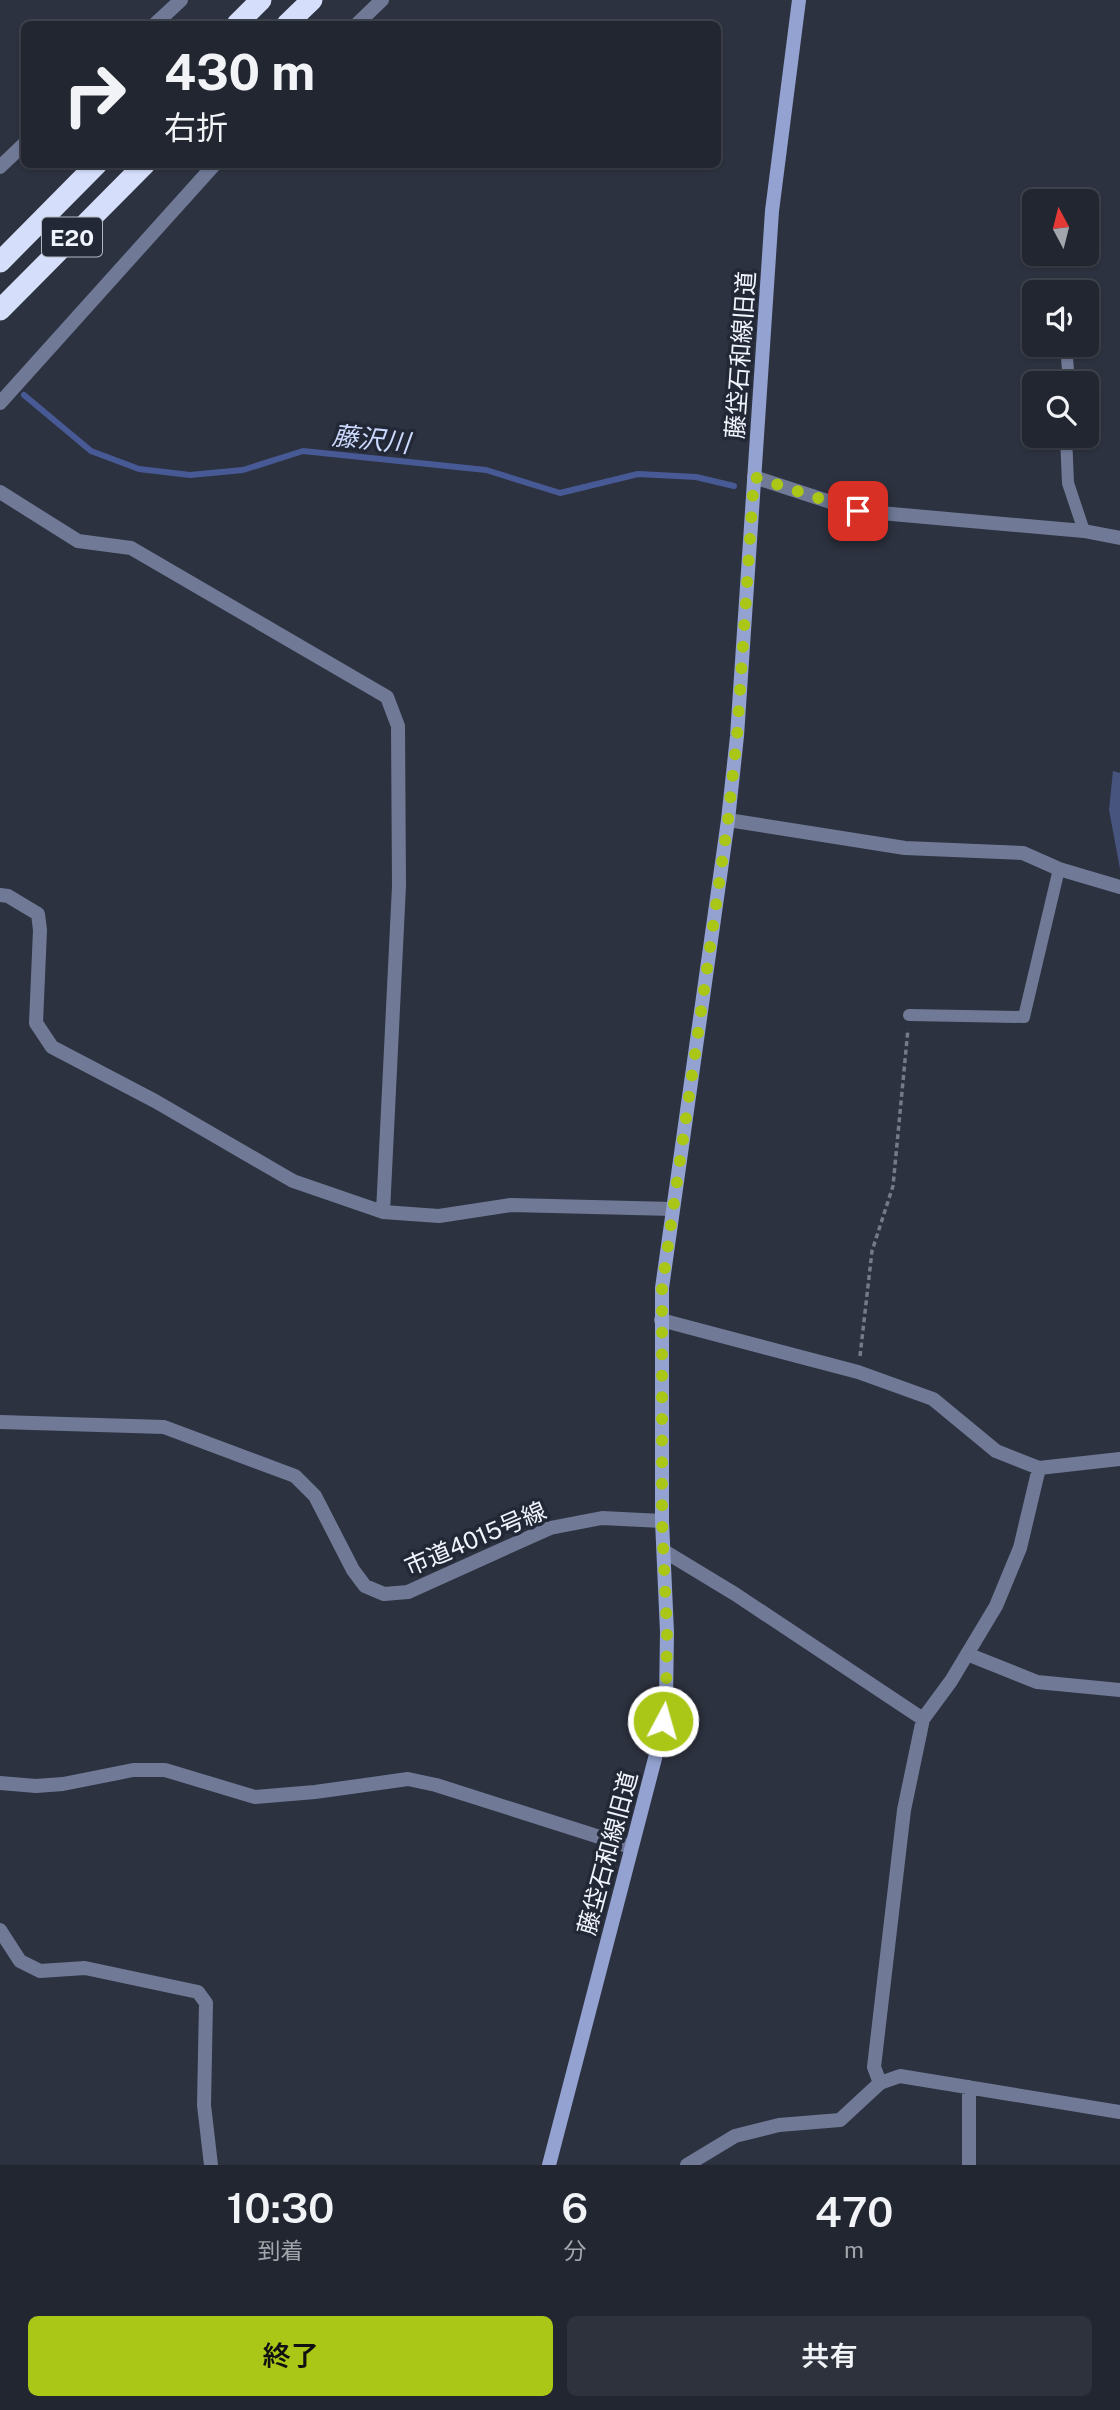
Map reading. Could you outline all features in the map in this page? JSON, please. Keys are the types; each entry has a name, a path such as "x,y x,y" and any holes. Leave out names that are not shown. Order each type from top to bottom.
{"highway":[{"path":"240,21 261,0"},
{"path":"290,21 312,0"},
{"name":"E20","path":"0,262 93,168"},
{"name":"E20","path":"0,310 141,168"}],"street":[{"path":"158,21 181,0"},
{"path":"360,21 382,0"},
{"name":"藤垈石和線旧道","path":"549,2165 659,1743 666,1700 667,1632 662,1521 662,1288 728,820 737,736 772,211 799,0"},
{"path":"0,167 21,147"},
{"path":"3,394 211,168"},
{"path":"754,477 858,511 1084,531 1120,538"},
{"path":"0,492 78,541 131,548 387,697 398,726 399,886 383,1212"},
{"path":"728,820 905,848 1023,853 1059,869 1120,887"},
{"path":"0,895 8,896 38,914 40,930 36,1023 52,1047 131,1087 293,1181 383,1212 439,1216 511,1205 673,1209"},
{"path":"661,1320 858,1372 933,1399 996,1451 1039,1468 1120,1459"},
{"name":"市道4015号線","path":"0,1422 164,1427 295,1476 315,1496 365,1586 384,1594 408,1592 550,1528 602,1518 662,1521"},
{"path":"880,2083 874,2067 904,1810 923,1719 951,1681 996,1606 1020,1548 1039,1468"},
{"path":"664,1551 735,1594 923,1719"},
{"path":"967,1654 1038,1682 1120,1690"},
{"path":"0,1783 36,1786 63,1784 133,1770 166,1770 255,1797 408,1779 631,1847"},
{"path":"0,1930 20,1962 40,1970 85,1968 198,1992 206,2003 204,2105 211,2165"},
{"path":"687,2165 735,2136 779,2125 840,2120 880,2083 900,2076 1120,2112"},
{"path":"969,2087 969,2165"}],"lane":[{"path":"1067,448 1068,483 1084,531"},
{"path":"909,1015 1024,1017 1059,869"}],"path":[{"path":"858,1372 872,1251 893,1186 909,1015"}],"shaded area":[{"path":"1113,771 1120,773 1120,869 1109,810"}],"waterway":[{"name":"藤沢川","path":"24,395 91,451 139,469 190,475 243,470 303,451 486,470 560,493 638,474 696,477 734,486"}],"route":[{"path":"663,1721 667,1632 662,1521 662,1288 728,820 737,736 754,477 858,511"}]}
